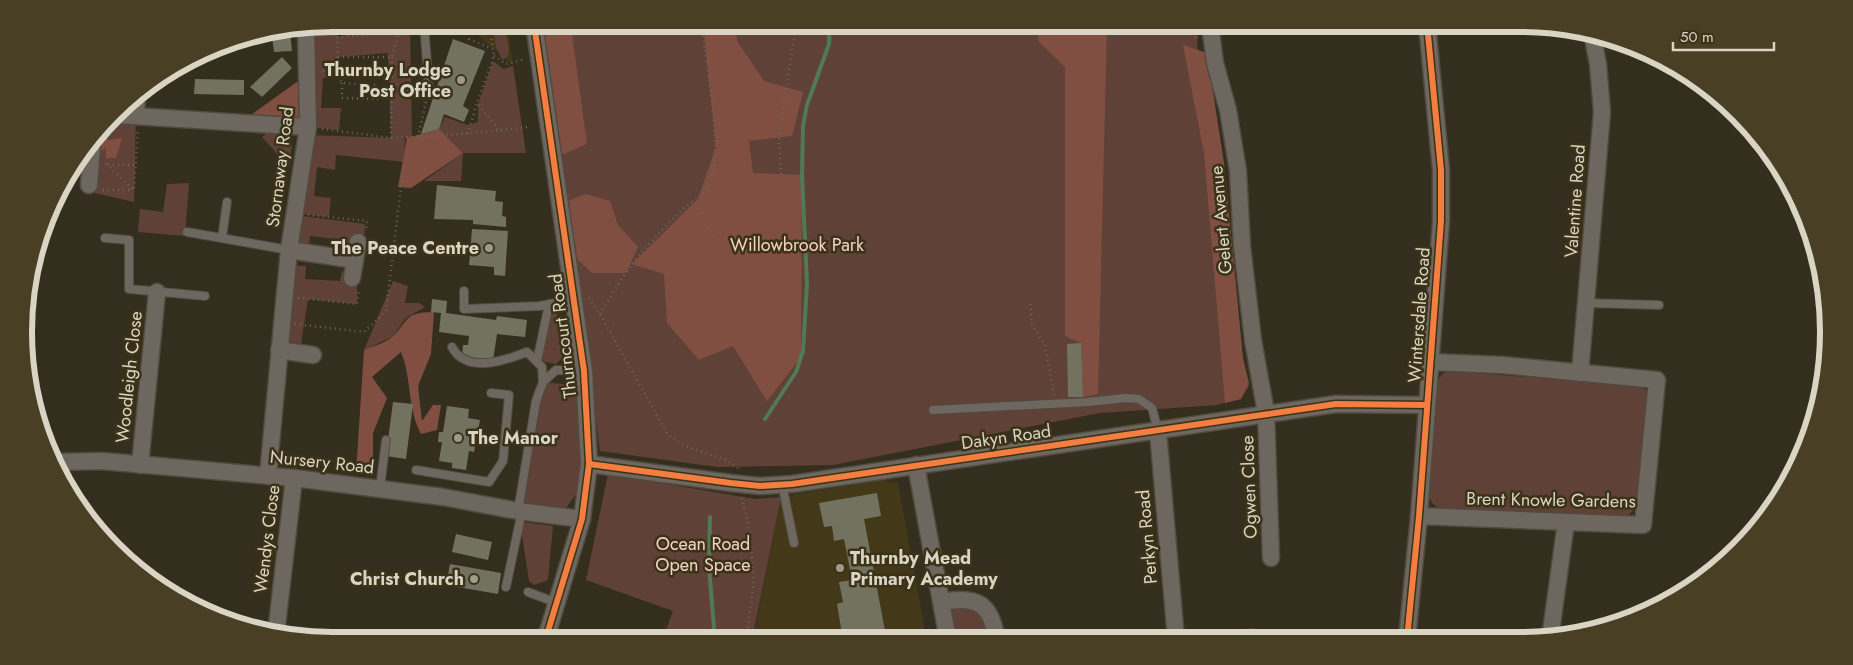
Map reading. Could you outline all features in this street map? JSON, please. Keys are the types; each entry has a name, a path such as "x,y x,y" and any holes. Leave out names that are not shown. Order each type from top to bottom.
{"street":[{"name":"Thurncourt Road","path":"536,32 580,296 590,464 582,519 548,632"},
{"name":"Gelert Avenue","path":"1211,32 1216,64 1228,110 1238,171 1242,246 1253,340 1266,413"},
{"name":"Wintersdale Road","path":"1408,632 1419,516 1442,221 1442,170 1428,32"},
{"name":"Stornaway Road","path":"268,476 278,350 289,250 308,127 306,34"},
{"name":"Valentine Road","path":"1580,373 1602,112 1598,64 1594,42"},
{"path":"137,105 138,115"},
{"path":"126,115 308,127"},
{"path":"89,185 92,153"},
{"path":"352,278 358,242"},
{"name":"Stornaway Road","path":"289,250 354,260"},
{"name":"Woodleigh Close","path":"140,465 157,292"},
{"path":"278,350 313,355"},
{"name":"Brent Knowle Gardens","path":"1419,516 1643,525 1657,380 1502,365 1431,362"},
{"name":"Dakyn Road","path":"590,464 706,480 738,479 782,484 1336,404 1427,405"},
{"name":"Ogwen Close","path":"1266,413 1271,558"},
{"name":"Perkyn Road","path":"1158,431 1175,632"},
{"name":"Nursery Road","path":"62,462 102,461 294,478 380,488 582,519"},
{"path":"916,465 947,632"},
{"name":"Wendys Close","path":"277,627 294,478"},
{"path":"1551,631 1566,522"},
{"path":"942,602 958,599 981,603 991,616 995,632"}],"lane":[{"path":"425,32 429,88"},
{"path":"222,238 227,202"},
{"path":"187,232 289,250"},
{"path":"105,238 129,240 129,289 205,296"},
{"path":"464,291 464,309 516,309 549,304 580,296"},
{"path":"1586,303 1660,305"},
{"path":"537,361 549,304"},
{"path":"452,347 456,356 468,361 491,363 527,352 542,367 543,382 536,401 520,511 506,587"},
{"path":"543,382 556,370 584,371"},
{"path":"416,470 489,482 502,461 509,395 491,393"},
{"path":"934,410 1056,404 1126,398 1139,399 1152,408 1158,431"},
{"path":"380,488 386,440"},
{"path":"782,484 794,543"},
{"path":"528,592 556,603"}],"path":[{"path":"329,32 337,37 399,32 392,57 391,138"},
{"path":"470,32 469,39 493,49"},
{"path":"468,134 494,56 490,32"},
{"path":"600,314 632,264 649,242 685,207 705,192 710,184 714,170 716,146 703,32"},
{"path":"781,174 779,138 795,32"},
{"path":"337,37 338,57"},
{"path":"494,56 506,64 540,56"},
{"path":"308,77 317,76 338,57 392,57"},
{"path":"331,63 342,83 342,98 378,99"},
{"path":"342,83 378,85"},
{"path":"418,137 429,88"},
{"path":"477,103 499,130"},
{"path":"93,151 134,190 138,115"},
{"path":"308,127 391,138 468,134 529,127"},
{"path":"281,323 364,332 386,311 404,162"},
{"path":"106,165 136,164"},
{"path":"700,208 716,239"},
{"path":"580,296 600,314 667,434 684,447 730,462 738,479 750,532 754,582 747,632"},
{"path":"1030,304 1032,325 1045,345 1056,404"}],"shaded area":[{"path":"475,32 508,32 513,66"},
{"name":"Thurnby Mead Primary Academy","path":"880,480 898,483 926,632 755,632 781,497"}],"green space":[{"path":"336,32 337,37 360,32 410,32 412,138 400,138 405,139 404,162 336,155 335,170 317,167 314,196 331,198 329,217 295,213 309,135 391,138 388,53 338,57 340,77 323,78 321,108 341,108 339,130 308,127 306,34"},
{"path":"493,32 506,32 509,51 507,57 502,60 496,47"},
{"path":"540,32 572,32 587,144 559,156"},
{"name":"Willowbrook Park","path":"546,32 1197,32 1198,69 1224,163 1243,359 1249,386 1241,399 1217,405 1100,413 833,465 717,467 600,451"},
{"path":"704,32 736,32 737,41 764,81 803,92 792,136 749,141 753,173 802,175 801,357 767,401 733,346 699,360 667,323 664,274 632,264 698,199 716,147"},
{"path":"1037,32 1107,32 1098,394 1083,397 1081,343 1065,336 1065,67 1039,42"},
{"path":"1183,45 1207,53 1224,163 1243,359 1249,383 1241,399 1225,403 1204,153"},
{"path":"493,61 503,69 513,66 526,153 463,153 439,129 445,117 468,125 478,122 478,105"},
{"path":"308,74 308,127 241,122"},
{"path":"126,115 136,115 134,202 90,192 92,153"},
{"path":"276,127 292,144 289,167 262,137"},
{"path":"439,129 463,153 411,188 398,187 407,138"},
{"path":"105,137 109,140 122,138 116,158 106,158 106,148 97,153 95,149"},
{"path":"463,153 461,181 424,181"},
{"path":"189,183 185,236 138,232 140,209 163,212 167,184"},
{"path":"586,194 610,201 618,225 638,247 626,273 592,273 568,251 565,202"},
{"path":"294,215 365,224 364,239 349,253 343,240 310,236 309,244 290,243"},
{"path":"288,265 306,266 305,279 340,281 342,271 351,282 357,281 357,304 308,299 301,344 280,339"},
{"path":"393,281 408,286 405,303 419,303 425,307 406,318 392,337 364,350"},
{"path":"548,308 556,312 564,334 565,355 556,364 545,362 538,356"},
{"path":"434,312 431,354 418,386 422,421 433,405 441,405 437,430 421,434 411,403 407,372 401,352 372,377 387,398 373,433 373,468 356,473 364,350 390,338 413,315"},
{"path":"1449,371 1630,385 1643,388 1650,393 1639,503 1628,516 1440,509 1433,504 1429,497 1438,380 1442,374"},
{"path":"543,382 582,386 587,479 560,516 518,511"},
{"name":"Ocean Road Open Space","path":"608,474 755,499 781,497 754,632 665,632 673,611 586,580"},
{"path":"520,522 553,526 548,580 534,585 529,581"},
{"path":"966,606 981,611 989,632 947,632 943,613"},
{"path":"1255,628 1257,632 1210,632"}],"building":[{"path":"290,35 292,51 274,52 272,38"},
{"path":"453,39 485,51 463,106 469,110 464,122 444,114 439,129 421,134"},
{"path":"282,57 292,68 262,97 250,87"},
{"path":"195,79 244,80 244,95 194,94"},
{"path":"437,185 496,191 495,201 503,202 502,216 506,217 506,227 473,224 473,220 434,219"},
{"name":"The Peace Centre","path":"472,229 508,231 505,276 494,275 494,267 469,265"},
{"path":"432,299 447,301 446,313 496,320 497,316 527,320 525,337 497,334 493,361 462,357 463,345 468,345 469,336 439,332 441,313 431,312"},
{"path":"1081,343 1083,397 1068,397 1067,344"},
{"path":"393,402 413,404 406,459 386,456"},
{"path":"447,406 469,409 468,418 480,420 474,452 469,451 466,470 452,468 452,463 439,461 442,442 438,442 439,432 443,432"},
{"path":"877,493 881,516 864,519 885,631 900,629 901,632 842,632 837,604 843,602 839,582 852,580 844,539 834,541 832,526 824,527 819,503"},
{"path":"456,534 492,542 488,560 452,552"},
{"name":"Christ Church","path":"450,564 501,573 498,594 446,585"}],"waterway":[{"path":"765,419 796,372 803,351 807,283 802,175 803,126 807,105 829,44 830,32"},
{"path":"710,517 709,567 714,632"}],"cycle path":[{"path":"535,32 584,371 589,464 582,519 548,632"},
{"path":"1408,632 1419,516 1441,221 1441,170 1428,32"},
{"path":"589,464 760,486 792,484 1336,404 1427,405"}],"place":[{"name":"Thurnby Lodge Post Office","path":"461,80"},
{"name":"The Peace Centre","path":"489,248"},
{"name":"The Manor","path":"458,438"},
{"name":"Thurnby Mead Primary Academy","path":"840,568"},
{"name":"Christ Church","path":"474,579"}]}
